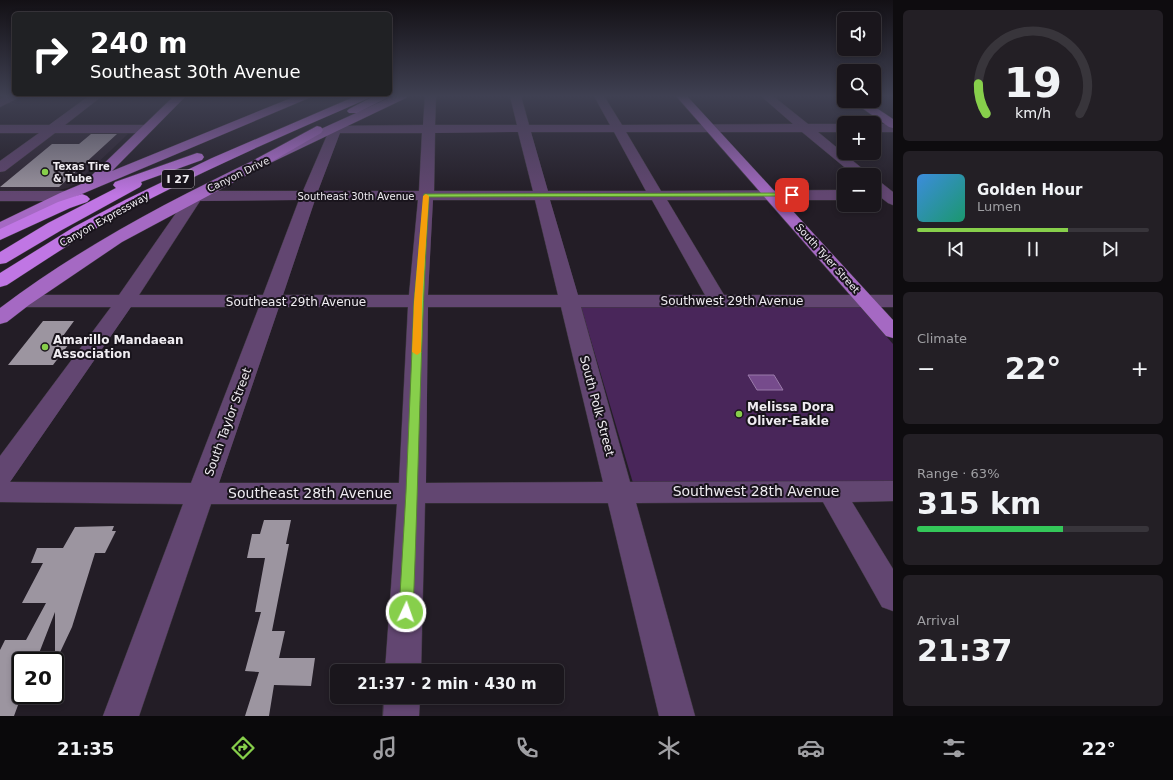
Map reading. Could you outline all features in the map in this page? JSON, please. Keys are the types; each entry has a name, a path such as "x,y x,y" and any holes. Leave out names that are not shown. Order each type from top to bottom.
{"highway":[{"name":"Canyon Expressway","path":"0,259 123,189 260,129"},
{"name":"Canyon Expressway","path":"0,281 75,234 129,203 220,159 288,129"},
{"path":"259,164 319,129"},
{"path":"0,235 64,205 200,156"}],"main road":[{"path":"89,186 151,129"},
{"path":"0,228 65,196 222,129"},
{"name":"Canyon Drive","path":"0,318 22,301 116,238 195,196 332,129"},
{"name":"South Tyler Street","path":"712,129 893,332"},
{"path":"169,140 196,140"},
{"path":"296,146 312,145 325,147 328,150"}],"street":[{"path":"0,168 50,129"},
{"path":"61,129 148,133"},
{"name":"South Taylor Street","path":"121,716 309,196 328,150 335,129"},
{"path":"403,664 412,492 418,302 426,196 429,129"},
{"name":"South Polk Street","path":"523,129 620,491 678,716"},
{"path":"618,129 718,301"},
{"path":"807,129 854,168"},
{"name":"Southeast 30th Avenue","path":"195,196 837,195"},
{"path":"0,196 65,196"},
{"path":"0,476 125,301 195,196"},
{"name":"Southeast 29th Avenue","path":"22,301 570,302"},
{"name":"Southwest 29th Avenue","path":"570,302 893,301"},
{"name":"Southeast 28th Avenue","path":"0,492 202,494 620,491"},
{"name":"Southwest 28th Avenue","path":"620,491 893,491"},
{"path":"831,491 893,597"},
{"path":"401,716 402,704"}],"shaded area":[{"path":"51,133 128,134 75,184 68,188 58,190 0,190 0,173"},
{"path":"581,307 861,307 893,344 893,483 633,483"},
{"path":"748,375 774,375 783,390 757,390"}],"building":[{"path":"91,134 117,134 59,187 0,187 52,144 79,144"},
{"path":"43,321 74,321 63,336 75,336 53,365 8,365"},
{"path":"264,520 291,520 286,544 289,544 272,631 285,631 279,658 315,658 311,686 274,685 269,716 245,716 259,672 245,671 261,612 255,612 265,558 247,558 252,534 260,534"},
{"path":"114,526 112,531 116,531 105,553 95,553 72,627 60,652 55,652 55,612 39,652 12,652 12,704 18,704 14,716 0,716 0,650 5,640 26,640 46,603 22,603 43,563 31,563 37,548 63,548 75,527"}],"slow traffic":[{"path":"417,352 418,302 426,196"}],"place":[{"name":"Texas Tire & Tube","path":"45,172"},
{"name":"Amarillo Mandaean Association","path":"45,347"},
{"name":"Melissa Dora Oliver-Eakle","path":"739,414"}],"route":[{"path":"406,612 412,492 418,302 426,196 792,195"}]}
